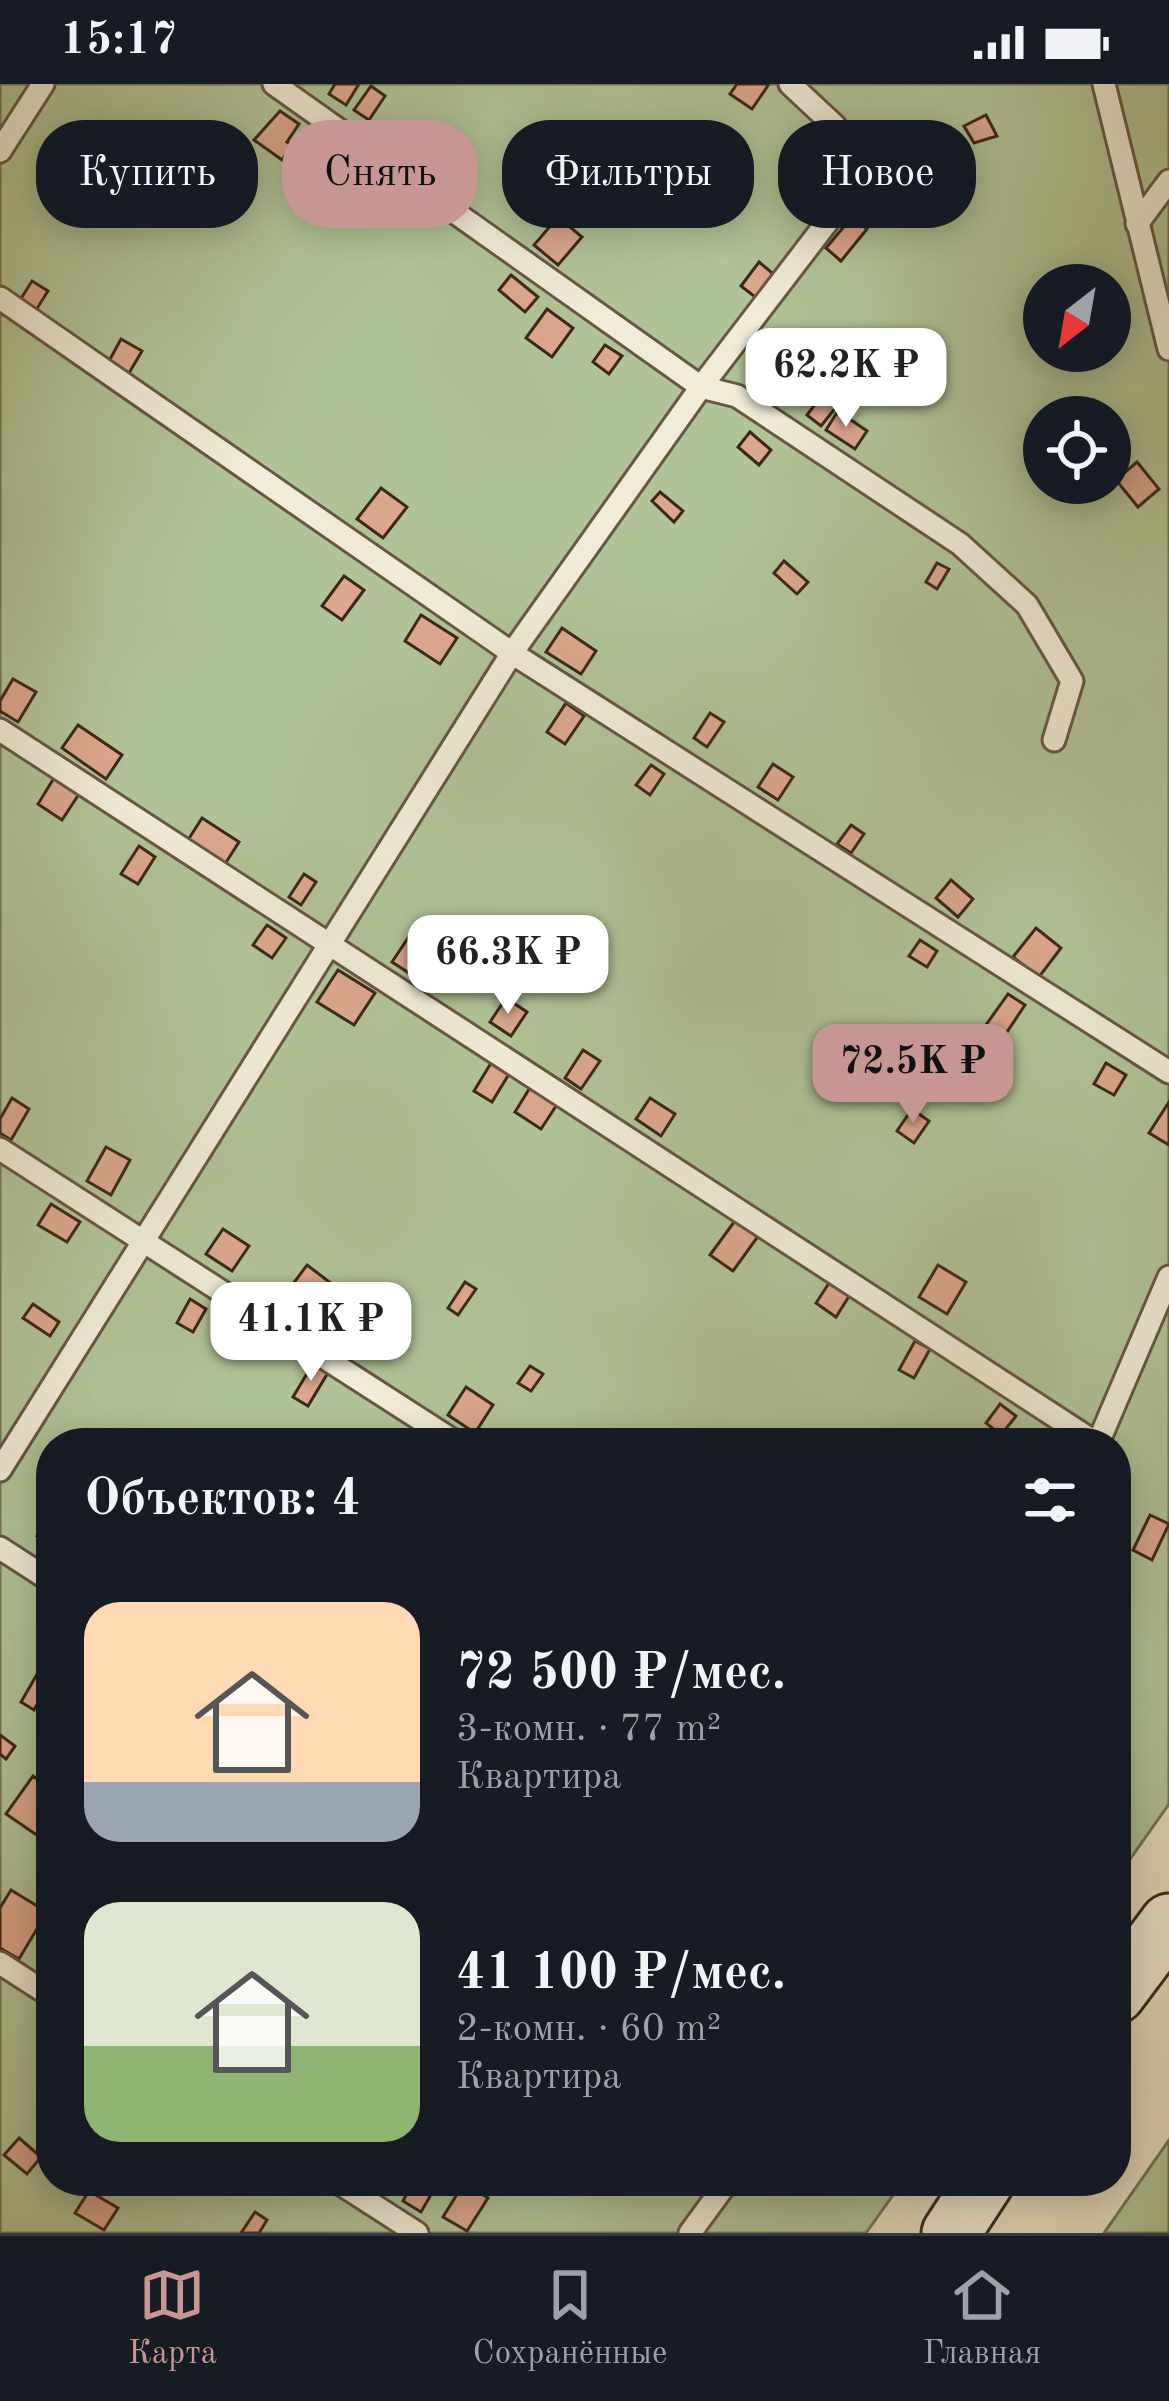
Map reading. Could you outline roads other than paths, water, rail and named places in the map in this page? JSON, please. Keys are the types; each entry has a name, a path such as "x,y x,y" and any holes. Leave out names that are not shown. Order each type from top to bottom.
{"main road":[{"path":"1131,1974 1169,1923"},
{"path":"951,2233 975,2196"}],"lane":[{"path":"0,151 44,84"},
{"path":"274,84 701,387 737,396 942,532 1027,605 1072,681 1054,740"},
{"path":"0,1470 512,653 701,387 841,204 835,126 790,84"},
{"path":"1104,84 1169,349"},
{"path":"1137,224 1169,181"},
{"path":"0,298 512,653 1169,1072"},
{"path":"0,730 1074,1428"},
{"path":"0,1149 434,1428"},
{"path":"1104,1428 1169,1277"},
{"path":"0,1548 36,1571"},
{"path":"0,1964 36,1987"},
{"path":"359,2196 417,2233"},
{"path":"690,2233 717,2196"}]}
